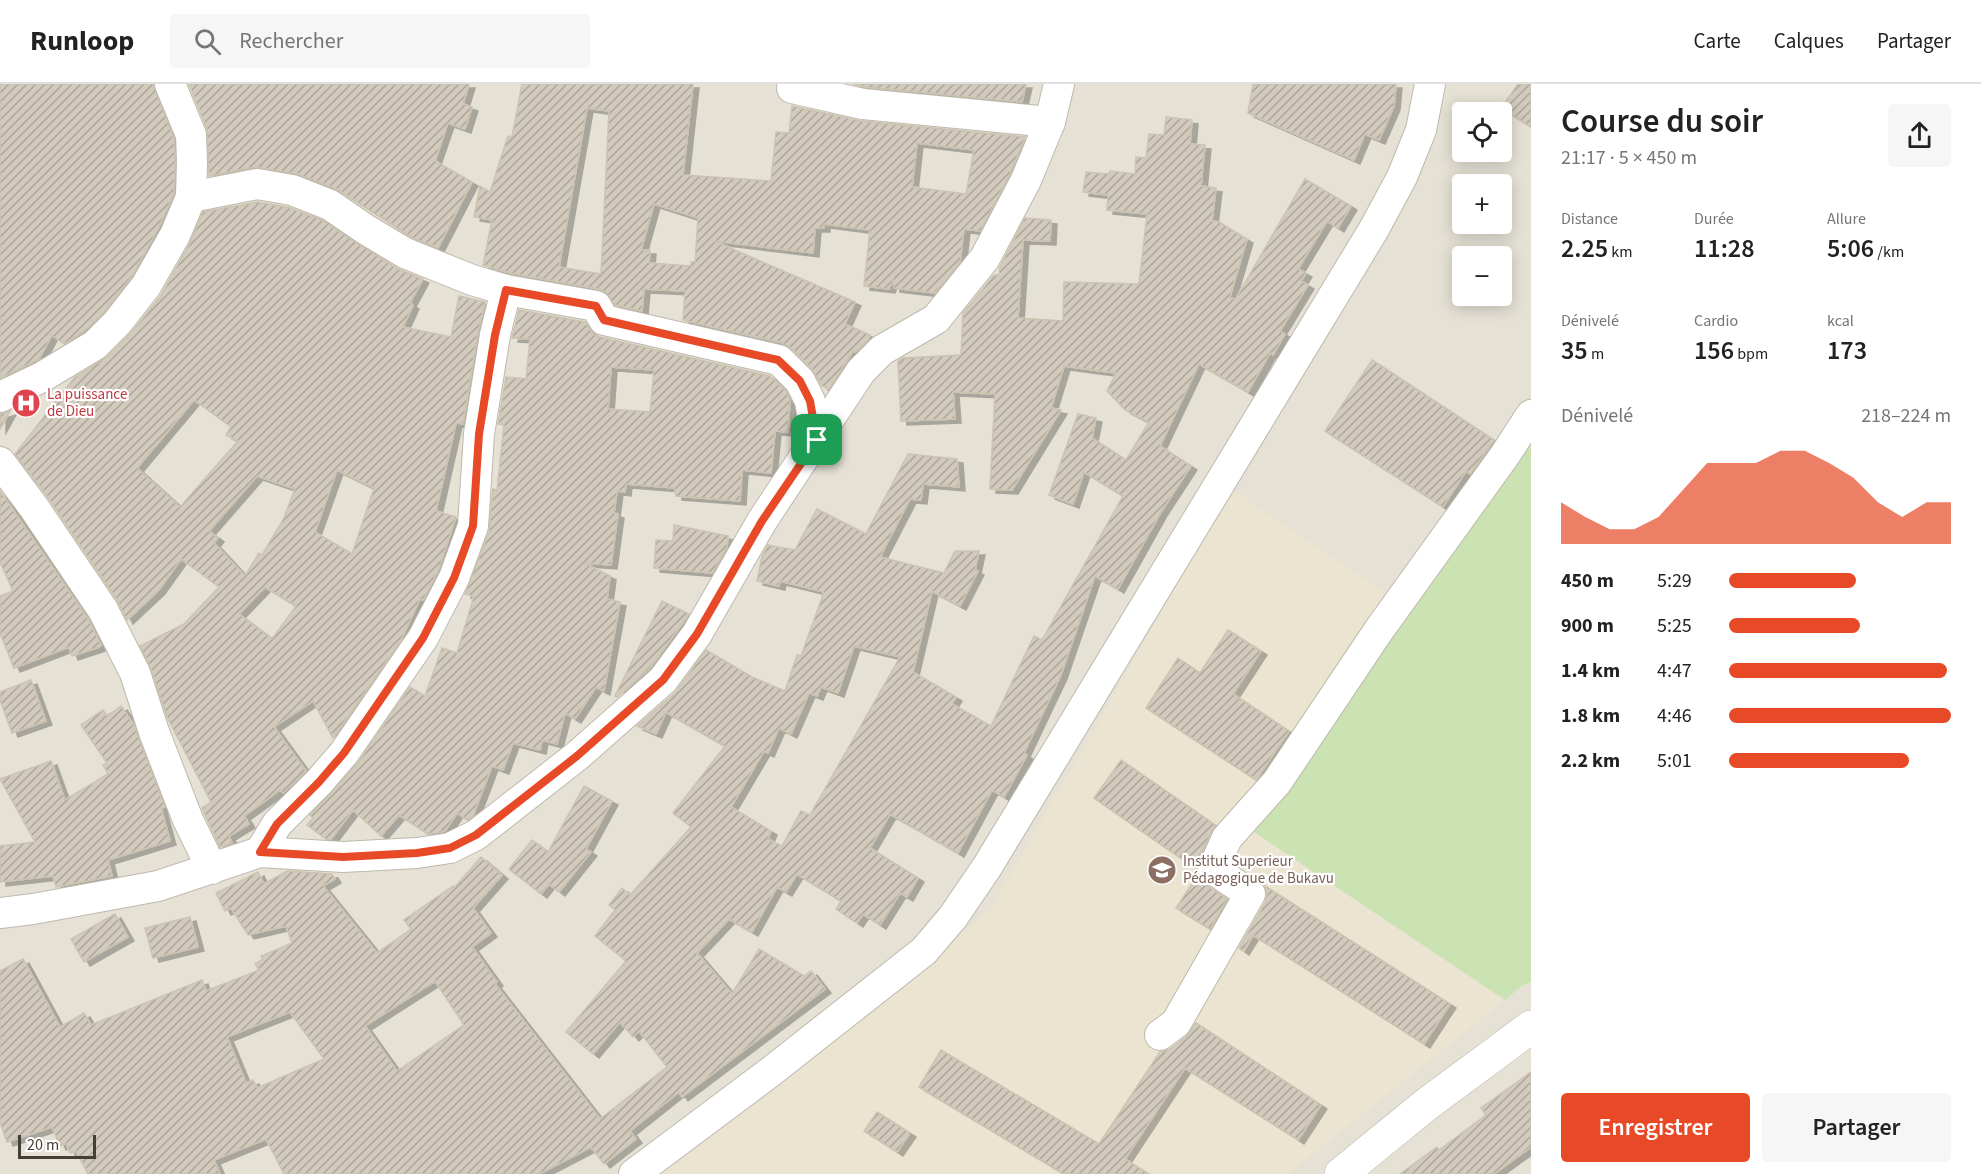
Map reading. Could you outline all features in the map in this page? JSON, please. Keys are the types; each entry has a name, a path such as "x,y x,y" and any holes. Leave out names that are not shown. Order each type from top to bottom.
{"street":[{"path":"0,397 42,377 95,345 117,323 146,286 175,235 190,197 191,135 170,84"},
{"path":"0,913 158,886 260,852 343,857 417,853 450,848 476,835 577,756 663,680 697,634 762,521 861,371 882,350 936,319 985,258 1026,180 1050,122 1059,84"},
{"path":"634,1174 769,1073 924,951 953,917 987,867 1374,229 1402,177 1421,130 1430,84"},
{"path":"792,88 863,104 1050,122"},
{"path":"190,197 257,184 292,190 330,205 405,253 472,280 506,290 596,306 604,320 778,360 800,381 810,401 817,440"},
{"path":"260,852 277,824 344,753 423,638 454,578 473,526 479,434 495,335 506,290"},
{"path":"1160,1035 1176,1023 1250,894 1213,869 1227,838 1277,782 1379,630 1531,415"},
{"path":"0,462 103,609 135,673 154,732 188,820 212,869"},
{"path":"1341,1174 1427,1104 1531,1027"}],"shaded area":[{"path":"0,84 1531,84 1531,1174 0,1174"},
{"name":"Institut Superieur Pédagogique de Bukavu","path":"1232,489 1401,604 1252,830 1505,1000 1288,1174 660,1174 991,909"}],"green space":[{"path":"1531,415 1531,982 1523,985 1505,1000 1251,830"}],"building":[{"path":"0,84 153,84 174,139 175,162 174,193 159,227 132,276 104,312 84,331 64,344 52,335 39,359 0,378"},
{"path":"189,84 469,84 463,104 472,107 465,129 448,123 435,161 472,182 438,248 413,238 337,189 298,174 254,167 209,176 207,129"},
{"path":"522,84 693,84 683,175 771,181 776,132 789,133 792,106 861,121 1025,137 1010,174 980,231 964,229 960,262 935,293 894,288 893,280 889,289 864,286 870,230 824,224 824,228 815,228 813,253 714,241 855,302 845,324 870,335 868,340 855,352 853,351 829,389 822,386 812,369 783,343 683,320 685,291 644,289 642,311 615,305 606,292 599,289 510,273 483,265 492,220 474,217 480,186 490,192 508,136 512,137","holes":["587,108 609,111 601,274 559,267","917,143 974,150 966,194 912,187","654,204 698,218 695,262 691,262 691,266 649,263 650,250 641,250"]},
{"path":"853,84 1026,84 1022,102"},
{"path":"1253,84 1396,84 1394,106 1379,140 1365,134 1354,160 1248,113"},
{"path":"1518,84 1531,84 1531,127 1512,115 1512,102 1505,102"},
{"path":"1166,117 1192,120 1190,144 1205,145 1201,186 1216,188 1212,221 1219,222 1247,239 1230,297 1235,300 1305,179 1351,206 1338,228 1327,221 1298,269 1306,273 1301,281 1308,285 1280,331 1285,334 1273,355 1270,353 1248,392 1199,364 1160,446 1191,466 1161,512 1118,589 1095,576 1061,675 1024,753 1027,755 1004,797 992,790 958,853 890,814 870,848 918,878 907,897 900,893 880,925 863,914 857,923 836,909 841,901 797,874 786,892 777,887 752,932 729,919 697,953 732,994 759,949 804,976 811,971 825,989 682,1097 679,1092 630,1131 636,1139 604,1164 591,1147 539,1174 284,1174 266,1139 214,1160 220,1174 88,1174 76,1151 70,1153 66,1143 60,1146 52,1127 7,1142 0,1122 0,971 23,959 60,1027 84,1013 91,1025 202,980 206,991 259,970 255,964 263,959 261,956 292,943 286,926 248,935 231,908 225,911 216,893 258,872 264,884 287,871 332,874 335,879 323,886 377,953 411,929 404,920 453,886 454,888 481,857 502,875 473,908 491,933 472,947 497,982 495,984 600,1119 667,1067 639,1031 633,1037 620,1022 593,1054 566,1032 626,961 595,936 615,910 609,905 622,888 630,895 691,827 673,813 725,746 666,712 656,734 637,726 675,693 706,650 752,677 785,691 797,655 801,656 824,592 780,581 779,586 757,581 762,556 768,545 795,550 817,509 866,534 908,454 957,459 959,487 923,484 921,500 910,499 880,557 944,573 955,551 979,551 975,570 978,571 960,606 932,591 913,672 956,697 952,704 991,726 1034,636 1042,640 1123,496 1084,472 1073,504 1049,495 1078,414 1096,418 1092,438 1126,460 1149,422 1125,410 1107,391 1116,373 1064,366 1051,408 1061,410 1012,490 990,489 995,394 953,392 955,419 901,421 898,361 903,358 961,355 963,313 994,275 999,275 1000,267 1025,218 1051,220 1050,241 1023,240 1018,318 1063,321 1064,282 1139,284 1147,214 1107,210 1108,195 1083,192 1086,172 1109,174 1110,171 1135,174 1136,157 1146,158 1149,134 1164,135","holes":["854,646 900,657 810,815 801,811 782,846 768,839 771,831 731,807 764,751 768,753 779,728 791,734 809,693 817,696 821,687 838,693","435,981 464,1025 397,1071 365,1026","290,1012 324,1059 257,1088 253,1080 246,1083 227,1037"]},
{"path":"257,202 287,207 322,220 396,268 423,279 410,303 413,305 403,327 451,337 459,296 485,302 463,424 456,423 436,511 456,517 438,571 423,600 420,599 400,642 333,738 313,701 274,727 306,771 283,793 280,790 244,816 249,824 229,836 232,843 220,847 202,808 211,802 167,717 151,668 140,646 184,624 219,587 181,559 159,590 127,620 117,600 49,499 15,454 74,378 107,357 130,334 160,297 190,243 203,212","holes":["194,400 231,427 226,435 238,441 180,507 137,468","337,470 374,488 352,554 315,532","257,476 295,489 283,520 262,555 259,553 245,576 214,543 218,538 209,531","265,587 296,606 272,639 239,614"]},
{"path":"519,310 585,322 593,334 600,337 770,376 786,391 790,400 788,432 775,431 771,473 742,470 740,501 676,496 675,488 626,484 625,492 617,491 614,513 618,514 611,565 584,563 610,576 607,599 620,602 604,691 596,687 575,719 565,713 557,744 542,740 540,750 513,743 503,770 492,766 473,816 468,820 457,813 445,831 428,834 399,815 381,836 353,810 331,839 326,839 307,825 313,818 310,815 357,764 410,687 425,696 442,648 457,653 474,596 465,594 489,532 493,489 497,490 504,425 498,424 506,377 526,379 530,339 512,338","holes":["611,367 654,370 650,412 608,409"]},
{"path":"1372,360 1494,440 1470,474 1466,471 1443,507 1325,431"},
{"path":"10,411 0,429 0,414"},
{"path":"0,491 88,619 101,645 99,647 72,656 69,647 14,668 0,633 0,596 13,591 0,562"},
{"path":"674,525 728,536 727,547 712,573 654,568 656,540 673,541"},
{"path":"662,601 689,614 650,668 617,697 615,696"},
{"path":"1228,630 1261,651 1233,694 1289,731 1256,780 1146,708 1178,658 1200,673"},
{"path":"31,680 46,721 12,733 0,700 0,692"},
{"path":"121,706 134,725 165,807 161,808 170,841 108,860 112,876 56,887 53,876 0,882 0,846 35,842 0,779 51,761 65,800 108,774 103,765 107,763 81,725 103,710 107,716"},
{"path":"1121,760 1215,825 1197,862 1196,869 1094,798"},
{"path":"584,786 612,801 586,849 591,852 559,892 549,884 541,894 509,869 532,840 548,852"},
{"path":"1197,876 1203,883 1227,899 1210,929 1176,908"},
{"path":"1265,886 1450,1004 1424,1044 1253,935 1243,951 1239,948 1265,903 1267,895"},
{"path":"115,914 128,937 84,962 71,939"},
{"path":"190,917 198,947 153,958 145,928"},
{"path":"1196,1023 1321,1105 1298,1140 1185,1068 1125,1159 1149,1174 1064,1174 919,1087 941,1050 1099,1144 1160,1052 1170,1049 1186,1037"},
{"path":"1531,1072 1531,1147 1494,1174 1400,1174 1437,1147 1439,1150 1486,1115 1481,1108"},
{"path":"877,1112 910,1133 897,1152 864,1131"}],"place":[{"name":"La puissance de Dieu","path":"26,403"},
{"name":"Institut Superieur Pédagogique de Bukavu","path":"1162,870"}],"route":[{"path":"506,290 596,306 604,320 778,360 800,381 810,401 817,440 762,521 697,634 663,680 577,756 476,835 450,848 417,853 343,857 260,852 277,824 344,753 423,638 454,578 473,526 479,434 495,335 506,290"}]}
